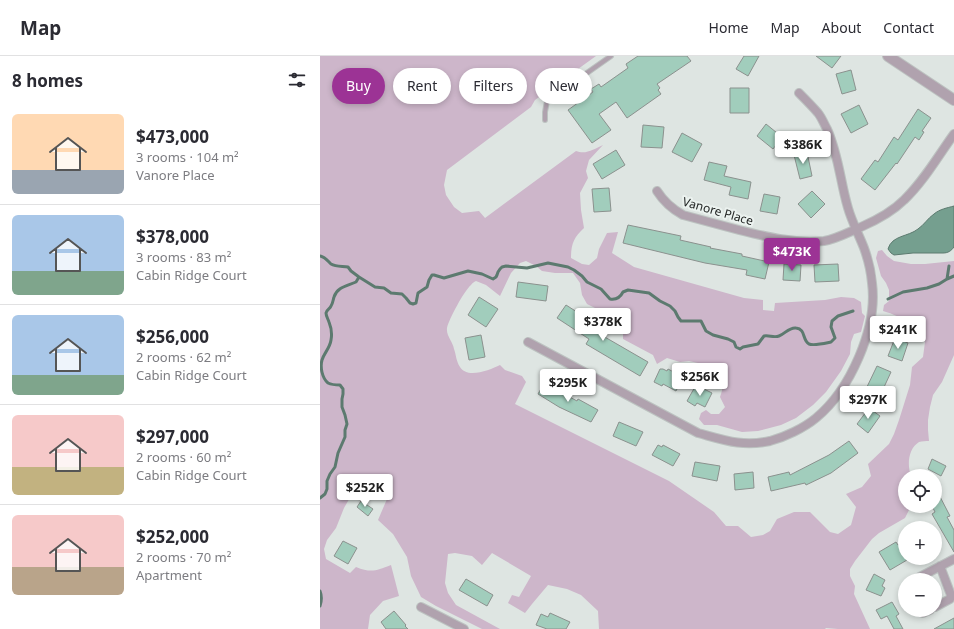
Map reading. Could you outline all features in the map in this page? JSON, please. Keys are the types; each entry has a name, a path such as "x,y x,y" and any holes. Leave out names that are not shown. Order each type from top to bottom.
{"street":[{"path":"888,56 954,100"},
{"path":"528,342 698,433 729,442 747,443 770,440 795,432 816,419 838,395 850,376 863,348 870,325 873,298 869,264 848,210 837,157 831,138 818,114 799,93"},
{"name":"Vanore Place","path":"657,191 665,203 683,215 768,237 809,241 824,240 834,238 856,229 890,212 916,188 954,134"},
{"path":"927,573 954,559"},
{"path":"940,566 951,595 950,599 942,603"},
{"path":"421,606 464,629"}],"lane":[{"path":"545,120 547,101 611,56"}],"shaded area":[{"path":"320,56 596,56 579,68 535,68 535,100 531,107 447,170 444,185 446,195 454,207 462,213 479,211 485,218 576,151 587,152 603,145 589,160 586,171 588,178 580,193 584,228 574,241 571,258 582,264 589,265 597,258 599,249 607,233 618,232 612,253 634,267 744,298 763,300 763,310 774,311 775,303 825,300 841,297 854,298 861,302 862,313 865,316 861,332 854,334 851,342 850,354 841,371 826,392 813,405 796,418 781,425 758,431 742,432 717,425 704,425 699,419 701,413 706,410 711,414 719,414 725,407 720,397 723,383 720,368 689,361 680,362 667,358 657,364 653,355 623,339 623,328 599,310 587,304 582,295 580,283 573,273 542,271 526,261 520,263 511,273 500,296 486,285 476,281 472,283 461,299 451,318 447,328 448,334 460,367 463,371 473,373 491,369 500,365 505,370 522,376 526,382 515,404 669,481 714,512 726,526 738,526 751,537 763,535 770,531 777,519 794,512 810,512 830,532 838,534 851,525 856,507 846,494 862,487 871,476 868,464 889,444 899,420 910,385 912,367 923,357 925,342 907,322 897,316 883,311 884,305 889,301 889,290 881,276 876,258 878,251 882,250 894,261 911,264 954,261 954,355 942,382 933,395 928,420 929,441 919,442 915,445 909,458 909,469 898,469 898,513 908,513 905,518 879,533 872,539 850,569 850,576 855,586 854,594 870,629 599,629 598,611 581,595 567,589 548,585 525,613 508,603 512,595 519,597 531,576 492,553 482,565 472,556 455,553 448,554 445,583 448,593 456,605 500,629 482,629 421,597 411,576 407,557 393,534 378,520 387,499 364,485 352,494 344,508 336,528 327,540 324,549 326,559 350,573 356,567 366,570 374,570 391,565 399,596 383,601 370,615 368,629 320,629"},
{"path":"954,206 954,247 949,252 894,255 888,249 893,241 914,232 936,212"}],"building":[{"path":"638,56 687,56 691,61 657,84 660,88 658,90 661,94 627,118 616,102 599,114 611,130 592,143 568,110 576,104 592,104 592,88 599,84 601,87 628,68 626,64"},
{"path":"744,56 759,56 748,76 736,69"},
{"path":"816,56 841,56 832,68"},
{"path":"851,70 856,90 842,94 836,74"},
{"path":"730,88 749,88 749,113 730,113"},
{"path":"859,105 868,124 851,133 841,114"},
{"path":"918,109 931,118 922,131 924,132 919,140 915,137 897,164 896,163 875,190 861,179 875,160 878,162 894,137 898,140"},
{"path":"766,124 782,137 773,149 757,136"},
{"path":"643,125 664,127 662,148 641,147"},
{"path":"682,133 702,144 692,162 672,152"},
{"path":"616,150 625,165 602,179 593,164"},
{"path":"807,152 812,176 800,179 794,155"},
{"path":"709,162 727,166 724,176 751,182 748,199 729,195 731,187 704,180"},
{"path":"609,188 611,211 594,212 592,189"},
{"path":"812,191 825,204 811,218 798,204"},
{"path":"764,194 780,197 777,214 760,211"},
{"path":"628,225 681,236 680,240 742,254 742,256 769,262 765,279 746,275 747,270 705,263 623,243"},
{"path":"784,264 801,265 800,281 783,280"},
{"path":"838,264 839,281 815,282 814,265"},
{"path":"518,282 548,286 546,301 516,297"},
{"path":"479,297 498,309 486,327 468,315"},
{"path":"566,305 588,319 584,325 648,362 640,376 586,344 589,339 557,318"},
{"path":"481,335 485,357 469,360 465,338"},
{"path":"895,338 908,343 902,361 888,356"},
{"path":"877,366 891,372 879,398 865,391"},
{"path":"660,369 667,371 668,369 683,377 676,391 663,384 662,386 654,382"},
{"path":"544,383 577,401 578,399 598,410 591,422 559,407 538,394"},
{"path":"696,385 712,393 705,407 697,403 695,406 687,401"},
{"path":"869,408 880,416 868,433 857,424"},
{"path":"619,422 643,432 636,446 613,436"},
{"path":"849,441 858,453 831,473 806,485 805,483 771,491 768,477 789,472 790,475 829,455"},
{"path":"658,445 662,447 663,445 680,454 673,466 652,455"},
{"path":"932,459 946,466 942,474 942,469 928,469"},
{"path":"695,462 720,466 717,481 692,476"},
{"path":"753,472 754,488 735,490 734,474"},
{"path":"361,501 373,509 368,516 357,507"},
{"path":"942,501 950,516 947,517 954,530 954,552 942,531 942,521 936,521 932,514 942,513"},
{"path":"343,541 357,548 348,564 334,556"},
{"path":"896,542 898,545 898,565 890,570 879,552"},
{"path":"874,574 885,580 882,586 885,588 881,596 866,590"},
{"path":"466,579 493,595 487,606 459,590"},
{"path":"892,602 898,612 896,616 903,629 894,629 887,616 881,619 876,610"},
{"path":"394,611 408,629 386,629 381,622"},
{"path":"550,613 570,622 566,629 547,629 536,625 541,614 548,617"},
{"path":"954,618 954,629 934,629"}],"waterway":[{"path":"320,256 325,258 333,265 348,267 359,277 375,287 384,288 391,293 402,294 410,303 413,304 416,303 418,293 427,287 432,275 444,278 468,271 482,274 493,279 496,277 500,269 506,266 527,268 548,263 568,267 582,276 587,282 601,289 610,299 618,298 623,292 628,290 649,293 670,306 681,321 701,321 706,331 734,342 736,347 740,349 758,344 764,336 777,337 794,328 801,330 805,340 811,345 831,342 835,338 831,327 832,321 838,316 853,311"},
{"path":"947,279 949,266"},
{"path":"888,299 903,292 927,288 939,284 954,276"},
{"path":"320,498 325,494 327,489 327,481 335,467 338,453 345,437 347,424 342,407 343,389 340,385 332,385 328,383 322,372 322,360 331,338 330,326 326,313 332,305 337,291 356,282 359,277"},
{"path":"320,591 322,598 320,606"}]}
